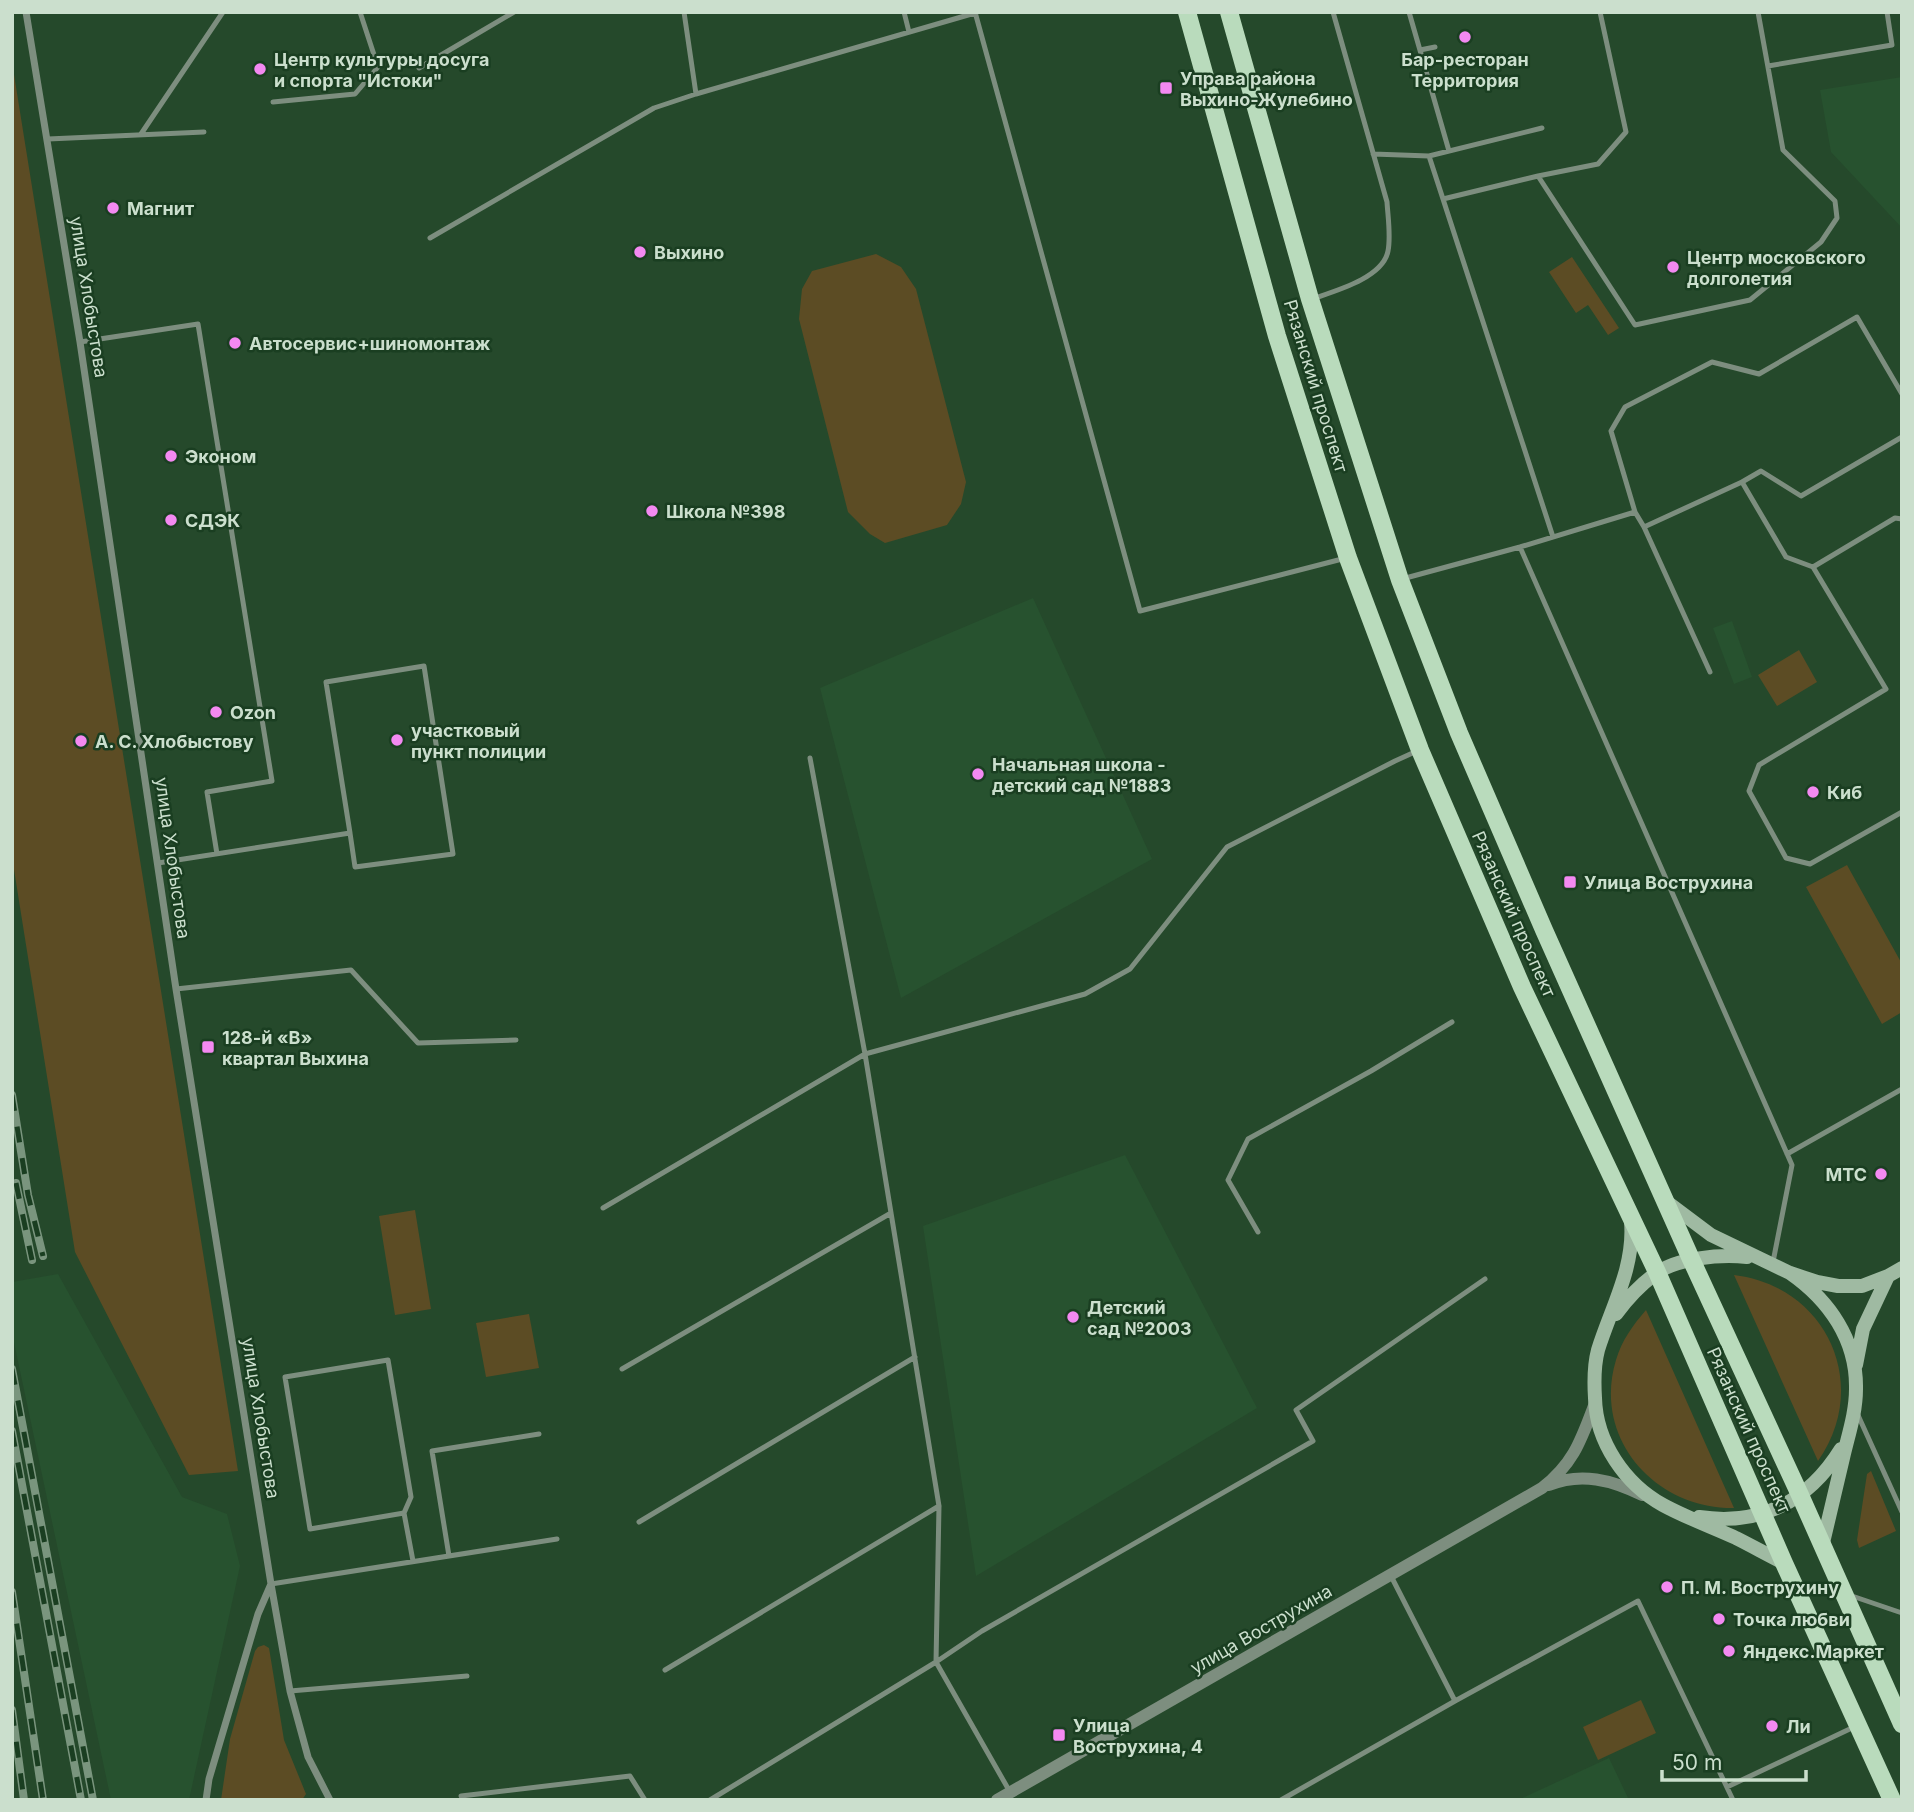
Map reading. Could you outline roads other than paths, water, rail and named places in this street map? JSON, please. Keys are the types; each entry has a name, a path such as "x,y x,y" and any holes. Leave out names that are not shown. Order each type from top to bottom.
{"main road":[{"name":"Рязанский проспект","path":"1187,12 1277,336 1348,558 1420,750 1522,987 1657,1272 1784,1563 1892,1800"},
{"name":"Рязанский проспект","path":"1230,12 1310,299 1400,580 1459,733 1539,920 1902,1724"},
{"path":"1666,1201 1711,1235 1790,1273 1838,1286 1862,1286 1902,1268"},
{"path":"1630,1213 1632,1234 1628,1267 1598,1352 1594,1379 1596,1418 1603,1439 1627,1476 1661,1505 1736,1538 1784,1563"},
{"path":"1605,1331 1628,1297 1657,1272 1691,1259 1730,1255 1765,1261"},
{"path":"1790,1273 1812,1290 1829,1309 1847,1339 1855,1373"},
{"path":"1822,1547 1854,1408 1855,1373 1863,1329 1888,1276"},
{"path":"1680,1513 1730,1520 1763,1514 1781,1507 1822,1477 1848,1438"}],"street":[{"name":"улица Хлобыстова","path":"26,12 80,342 176,989 271,1584 290,1691 308,1757 330,1800"},
{"name":"улица Вострухина","path":"997,1800 1542,1488 1556,1478 1574,1455 1595,1403"},
{"name":"улица Вострухина","path":"1542,1488 1558,1482 1590,1478 1606,1480 1661,1505"},
{"path":"206,1800 209,1779 258,1614 271,1584"}],"lane":[{"path":"141,134 223,12"},
{"path":"273,102 355,94 378,67 360,12"},
{"path":"419,68 514,12"},
{"path":"684,12 696,94"},
{"path":"904,12 909,32"},
{"path":"1310,299 1346,287 1375,272 1388,254 1387,202 1333,12"},
{"path":"1409,12 1449,151"},
{"path":"1443,199 1598,164 1626,132 1600,12"},
{"path":"1538,176 1635,325 1751,300 1821,242 1838,218 1835,201 1783,150 1758,12"},
{"path":"1768,66 1892,45 1886,12"},
{"path":"430,238 654,108 975,13 1140,611 1348,558"},
{"path":"1420,50 1435,47"},
{"path":"1373,153 1429,156 1542,128"},
{"path":"48,139 204,132"},
{"path":"1429,156 1553,537"},
{"path":"1710,672 1635,512 1611,431 1625,407 1712,362 1759,374 1857,317 1902,394"},
{"path":"80,342 198,324 272,781 207,792 217,854"},
{"path":"1895,383 1902,379"},
{"path":"1644,527 1761,471 1801,496 1902,437"},
{"path":"1742,482 1786,557 1813,568 1886,688 1759,765 1749,791 1786,858 1810,864 1902,812"},
{"path":"1400,580 1635,512"},
{"path":"1813,568 1895,518 1902,519"},
{"path":"1520,547 1792,1165 1765,1261"},
{"path":"424,666 453,854 355,867 350,833 326,682 424,666"},
{"path":"603,1208 865,1054 1085,994 1130,969 1227,847 1420,750"},
{"path":"810,758 865,1054 939,1506 936,1661 1010,1792"},
{"path":"158,863 350,833"},
{"path":"176,989 351,970 418,1043 516,1040"},
{"path":"1258,1232 1228,1180 1248,1139 1371,1071 1451,1022"},
{"path":"1787,1154 1902,1090"},
{"path":"622,1369 891,1213"},
{"path":"710,1800 982,1631 1313,1440 1296,1410 1485,1279"},
{"path":"639,1522 915,1357"},
{"path":"404,1513 310,1529 285,1377 388,1360 411,1496 404,1513 413,1561"},
{"path":"1854,1408 1902,1512"},
{"path":"449,1556 432,1451 539,1434"},
{"path":"665,1670 939,1506"},
{"path":"271,1584 556,1539"},
{"path":"1391,1575 1455,1701"},
{"path":"1844,1594 1902,1613"},
{"path":"1281,1800 1638,1601 1733,1800"},
{"path":"290,1691 467,1676"},
{"path":"1727,1787 1858,1725"},
{"path":"461,1797 630,1776 645,1800"}],"railway":[{"path":"12,1095 28,1195 43,1256"},
{"path":"16,1183 32,1260"},
{"path":"12,1369 93,1800"},
{"path":"12,1431 81,1800"},
{"path":"12,1592 43,1800"},
{"path":"12,1710 24,1800"}],"place":[{"name":"Бар-ресторан Территория","path":"1465,37"},
{"name":"Центр культуры досуга и спорта \"Истоки\"","path":"260,69"},
{"name":"Управа района Выхино-Жулебино","path":"1166,88"},
{"name":"Магнит","path":"113,208"},
{"name":"Выхино","path":"640,252"},
{"name":"Центр московского долголетия","path":"1673,267"},
{"name":"Автосервис+шиномонтаж","path":"235,343"},
{"name":"Эконом","path":"171,456"},
{"name":"Школа №398","path":"652,511"},
{"name":"СДЭК","path":"171,520"},
{"name":"Ozon","path":"216,712"},
{"name":"участковый пункт полиции","path":"397,740"},
{"name":"А. С. Хлобыстову","path":"81,741"},
{"name":"Начальная школа - детский сад №1883","path":"978,774"},
{"name":"Киб","path":"1813,792"},
{"name":"Улица Вострухина","path":"1570,882"},
{"name":"128-й «В» квартал Выхина","path":"208,1047"},
{"name":"МТС","path":"1881,1174"},
{"name":"Детский сад №2003","path":"1073,1317"},
{"name":"П. М. Вострухину","path":"1667,1587"},
{"name":"Точка любви","path":"1719,1619"},
{"name":"Яндекс.Маркет","path":"1729,1651"},
{"name":"Ли","path":"1772,1726"},
{"name":"Улица Вострухина, 4","path":"1059,1735"}]}
